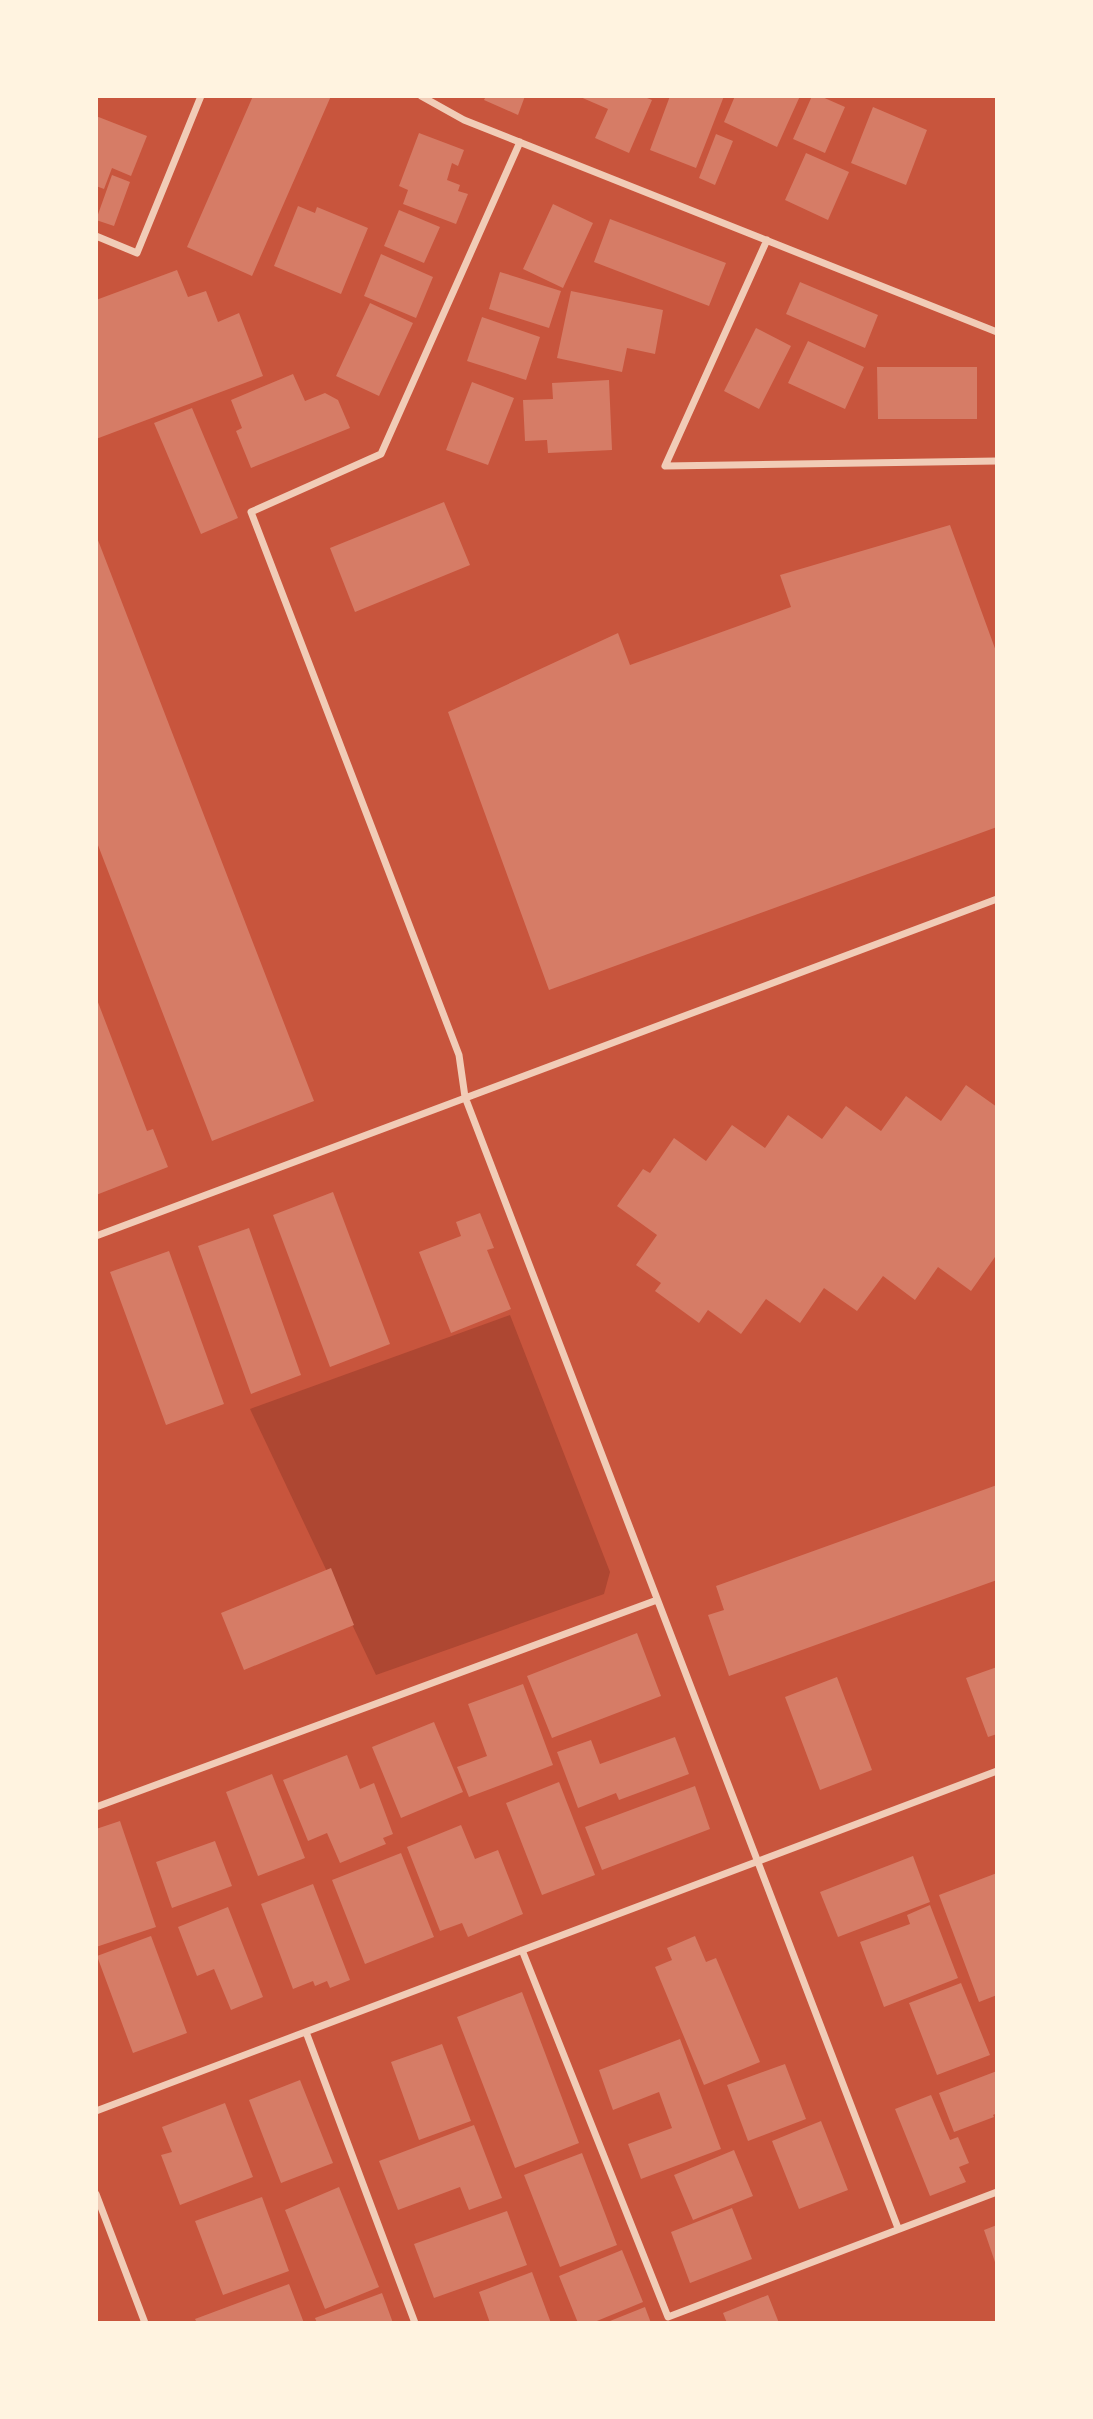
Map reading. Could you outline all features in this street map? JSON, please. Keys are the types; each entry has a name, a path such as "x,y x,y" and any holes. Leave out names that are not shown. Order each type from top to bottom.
{"street":[{"path":"96,236 137,253 201,96"},
{"path":"421,96 464,120 997,332"},
{"path":"520,142 382,454 251,512 459,1055 465,1097 898,2228"},
{"path":"767,240 665,466 997,461"},
{"path":"96,1236 997,899"},
{"path":"96,1807 657,1600"},
{"path":"96,2110 997,1771"},
{"path":"522,1950 669,2320 898,2228 997,2192"},
{"path":"306,2032 415,2323"},
{"path":"96,2194 145,2323"}],"shaded area":[{"path":"510,1315 610,1572 604,1594 376,1675 250,1409"}],"building":[{"path":"253,96 331,96 252,276 187,247"},
{"path":"486,96 525,96 518,115 484,100"},
{"path":"578,96 642,96 652,100 629,153 595,138 608,109"},
{"path":"670,96 724,96 696,168 650,150"},
{"path":"735,96 800,96 777,147 724,122"},
{"path":"812,96 820,96 845,107 825,153 793,139"},
{"path":"873,107 927,130 906,185 851,163"},
{"path":"96,116 147,136 131,176 112,168 104,189 96,186"},
{"path":"419,133 464,150 458,166 452,163 447,180 460,185 458,191 468,194 456,224 403,204 408,190 399,186"},
{"path":"716,134 733,141 715,185 699,178"},
{"path":"806,153 849,172 828,220 785,200"},
{"path":"112,175 130,182 114,226 96,220"},
{"path":"553,204 593,223 563,288 523,269"},
{"path":"298,206 315,213 317,207 368,228 341,294 274,266"},
{"path":"399,210 440,227 424,263 384,246"},
{"path":"610,219 726,263 709,306 594,262"},
{"path":"381,254 433,277 416,318 364,296"},
{"path":"177,270 188,297 206,291 218,322 239,313 263,376 96,439 96,300"},
{"path":"500,272 561,291 549,328 489,309"},
{"path":"800,282 878,315 865,348 786,314"},
{"path":"571,291 663,310 655,354 627,348 622,372 557,358"},
{"path":"370,303 413,323 379,396 336,376"},
{"path":"482,317 540,337 526,380 467,361"},
{"path":"756,328 791,346 759,409 724,391"},
{"path":"808,341 864,367 845,409 788,383"},
{"path":"877,367 977,367 977,419 878,419"},
{"path":"293,374 305,401 325,393 338,400 350,428 251,468 236,431 242,428 231,400"},
{"path":"609,380 612,450 548,453 547,440 525,441 523,400 553,399 552,383"},
{"path":"472,382 514,398 488,465 446,450"},
{"path":"192,408 238,518 201,534 154,423"},
{"path":"444,502 470,565 355,612 330,548"},
{"path":"950,525 997,654 997,827 549,990 448,712 618,633 630,665 791,607 780,575"},
{"path":"96,535 314,1101 212,1141 96,840"},
{"path":"96,997 147,1131 153,1129 168,1167 96,1195"},
{"path":"966,1085 997,1107 997,1258 995,1257 971,1291 938,1267 915,1300 883,1276 857,1311 824,1288 800,1323 766,1299 741,1334 708,1310 699,1323 655,1291 661,1283 636,1265 657,1235 617,1206 643,1169 650,1173 674,1138 706,1161 732,1125 765,1148 788,1115 822,1139 846,1106 881,1131 906,1096 941,1121"},
{"path":"333,1192 390,1344 330,1367 273,1215"},
{"path":"480,1213 494,1248 487,1250 511,1309 451,1333 419,1252 461,1236 456,1222"},
{"path":"249,1228 301,1375 251,1394 198,1246"},
{"path":"169,1251 224,1404 166,1425 110,1272"},
{"path":"997,1485 997,1580 729,1676 708,1615 724,1610 716,1586"},
{"path":"331,1568 354,1625 244,1670 221,1613"},
{"path":"637,1633 661,1696 552,1738 527,1676"},
{"path":"997,1667 997,1734 988,1737 966,1678"},
{"path":"837,1677 872,1770 820,1790 785,1697"},
{"path":"523,1684 553,1765 469,1797 457,1767 487,1756 468,1704"},
{"path":"434,1722 463,1792 401,1818 372,1747"},
{"path":"675,1737 689,1774 619,1800 616,1793 578,1808 557,1752 591,1740 600,1764"},
{"path":"347,1755 360,1789 374,1783 393,1834 383,1838 386,1844 340,1863 327,1833 308,1841 283,1780"},
{"path":"272,1774 305,1858 258,1876 226,1792"},
{"path":"559,1782 595,1875 542,1895 506,1803"},
{"path":"695,1786 710,1829 602,1870 585,1827"},
{"path":"120,1821 156,1927 96,1947 96,1829"},
{"path":"461,1825 475,1859 498,1850 523,1914 468,1937 462,1923 440,1931 407,1847"},
{"path":"215,1841 232,1886 172,1908 156,1862"},
{"path":"401,1853 434,1937 365,1964 332,1880"},
{"path":"913,1856 930,1902 838,1937 820,1892"},
{"path":"997,1873 997,1995 979,2002 939,1895"},
{"path":"313,1884 350,1980 330,1988 327,1981 315,1986 313,1981 293,1989 261,1904"},
{"path":"930,1905 958,1978 884,2007 860,1942 910,1924 907,1915"},
{"path":"228,1907 263,1997 231,2010 214,1969 197,1976 178,1927"},
{"path":"151,1936 187,2033 133,2053 97,1956"},
{"path":"695,1936 706,1962 716,1958 760,2062 704,2085 655,1967 672,1960 667,1948"},
{"path":"961,1983 990,2055 937,2075 909,2003"},
{"path":"522,1992 579,2143 515,2168 457,2017"},
{"path":"680,2039 721,2149 641,2179 628,2144 672,2128 659,2092 613,2110 599,2070"},
{"path":"442,2044 471,2121 419,2140 391,2062"},
{"path":"785,2064 806,2119 748,2141 727,2085"},
{"path":"997,2071 997,2113 994,2117 954,2132 939,2093"},
{"path":"300,2080 333,2163 281,2183 249,2100"},
{"path":"931,2095 950,2140 958,2137 969,2163 959,2167 966,2182 930,2196 895,2109"},
{"path":"225,2103 253,2177 180,2205 161,2155 172,2152 162,2127"},
{"path":"821,2121 848,2190 799,2209 772,2141"},
{"path":"474,2125 502,2198 469,2210 460,2187 398,2210 379,2161"},
{"path":"734,2150 753,2196 693,2220 674,2175"},
{"path":"582,2153 617,2245 560,2267 524,2175"},
{"path":"339,2187 379,2287 325,2309 285,2210"},
{"path":"262,2197 289,2271 223,2295 195,2221"},
{"path":"732,2208 752,2259 690,2283 671,2232"},
{"path":"507,2211 527,2265 434,2298 414,2244"},
{"path":"997,2225 997,2265 996,2265 984,2230"},
{"path":"622,2250 643,2302 592,2323 578,2323 559,2276"},
{"path":"532,2272 551,2323 490,2323 479,2292"},
{"path":"289,2284 304,2323 197,2323 195,2319"},
{"path":"382,2293 393,2323 317,2323 315,2318"},
{"path":"768,2295 779,2323 727,2323 723,2313"},
{"path":"645,2307 651,2323 605,2323"}]}
